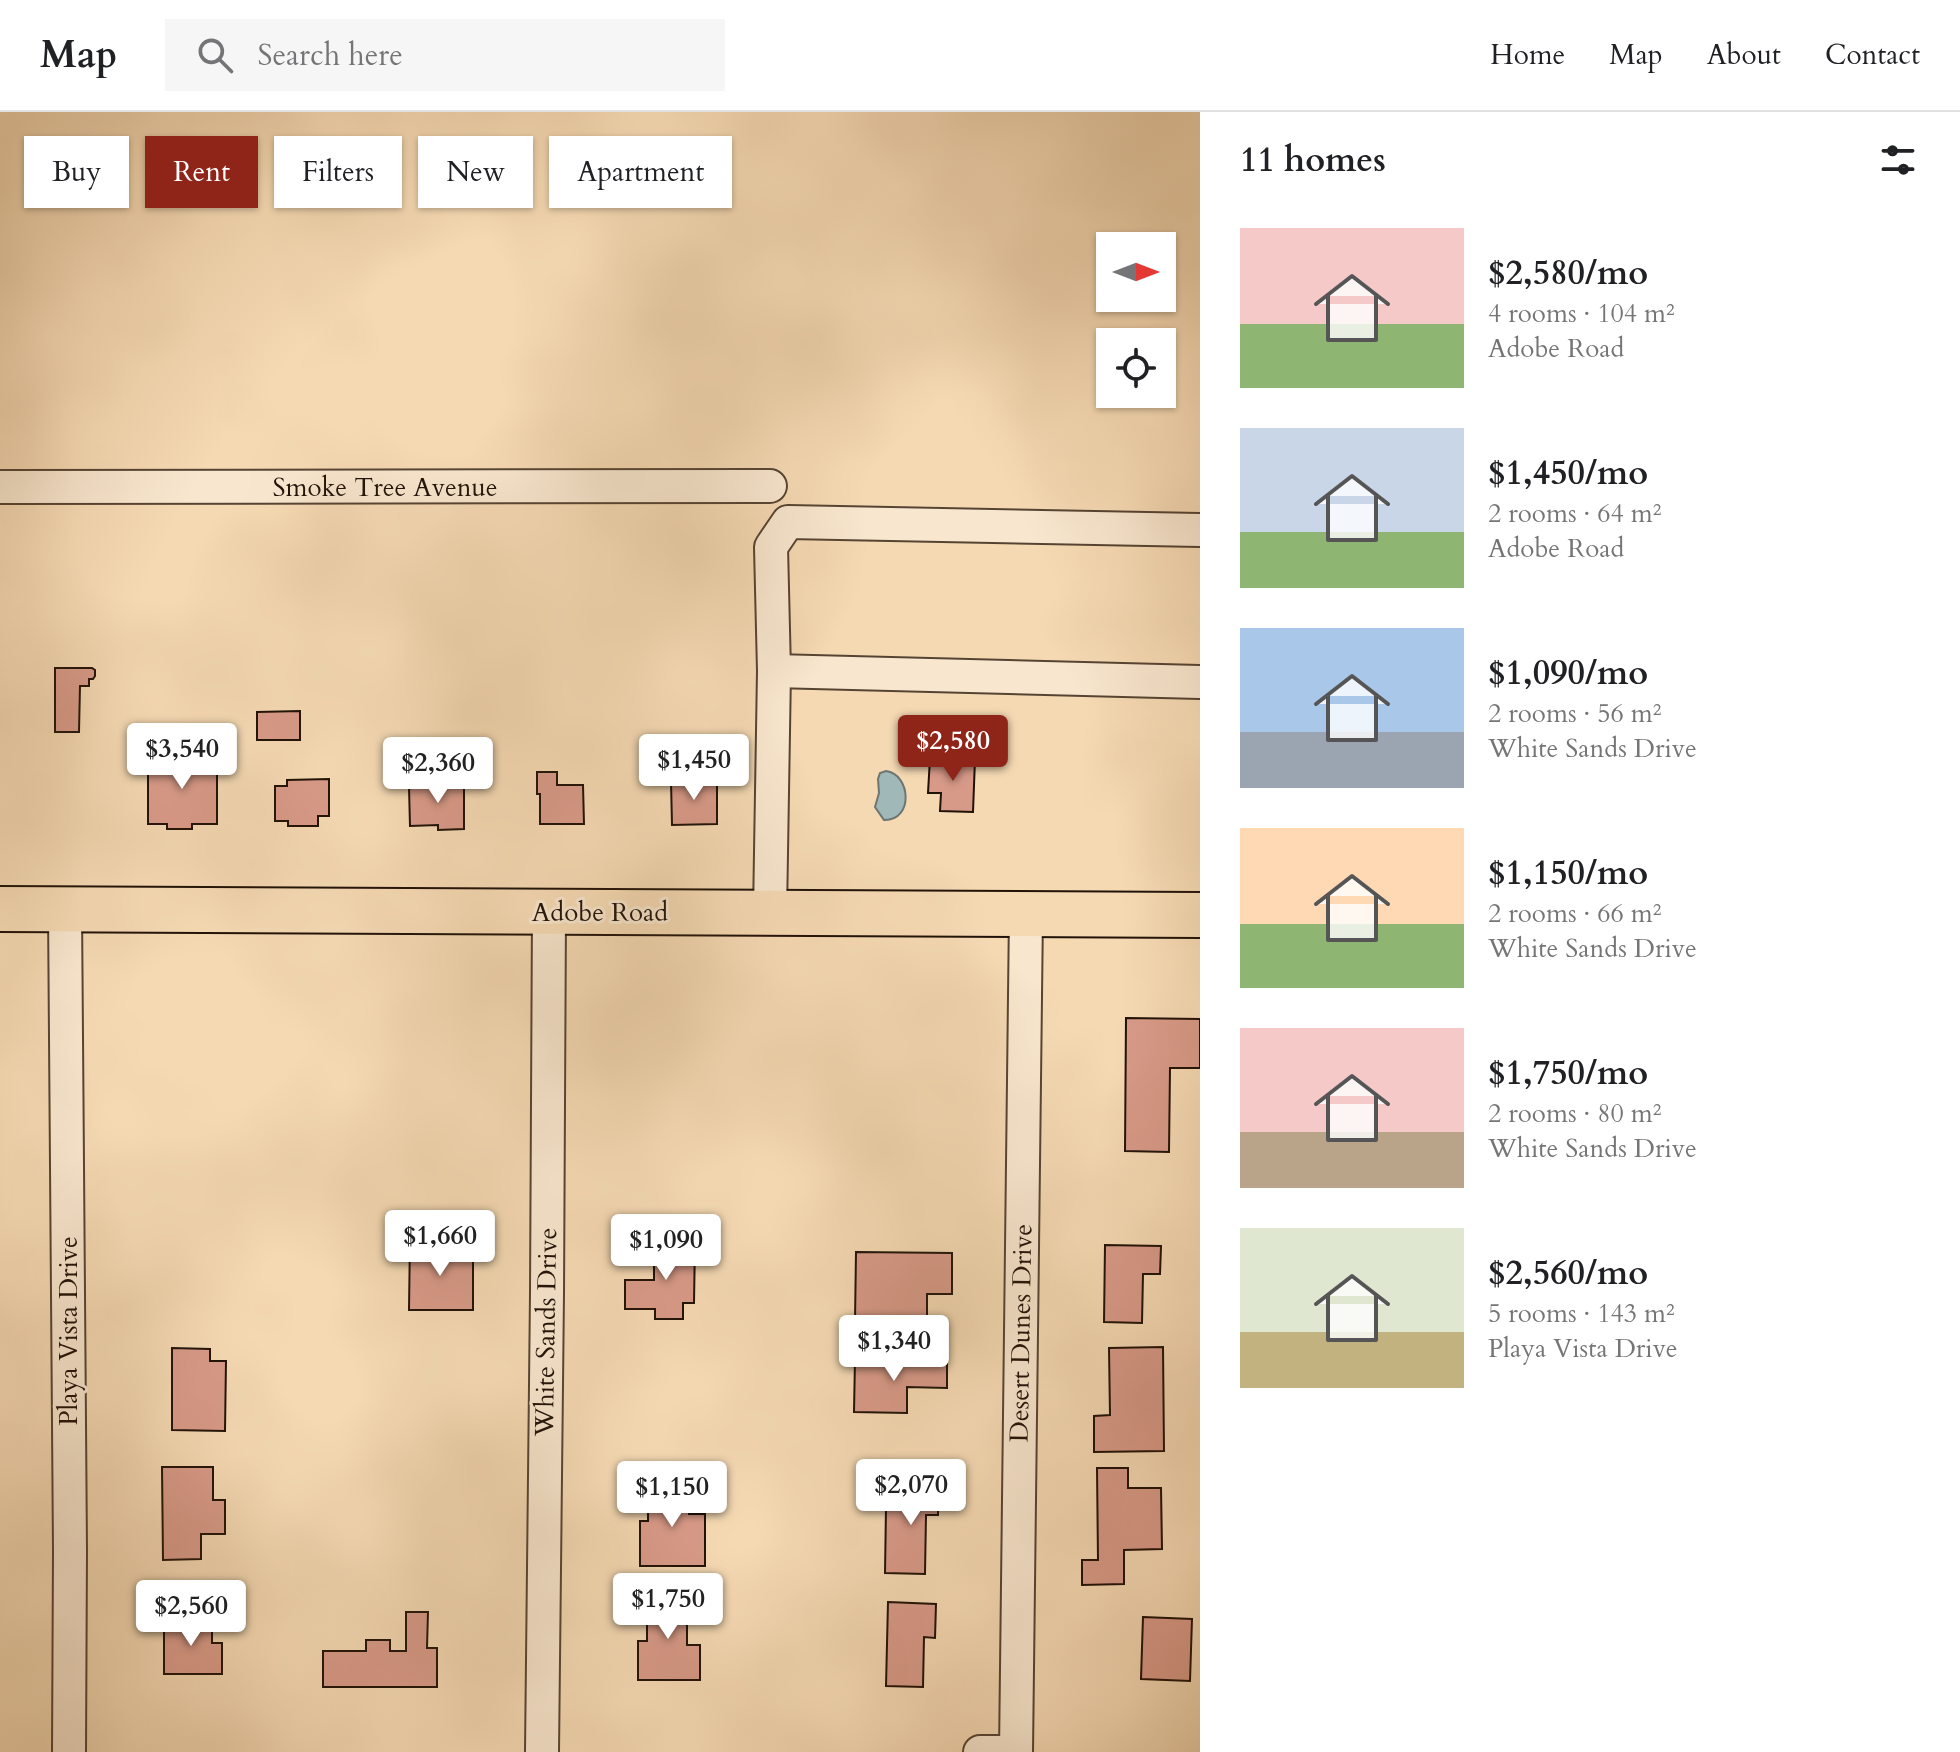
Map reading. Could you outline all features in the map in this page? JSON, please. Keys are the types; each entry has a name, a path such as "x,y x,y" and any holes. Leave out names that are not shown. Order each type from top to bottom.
{"main road":[{"name":"Adobe Road","path":"0,909 1200,915"}],"street":[{"name":"Smoke Tree Avenue","path":"0,487 770,486"},
{"path":"770,913 774,671 771,547 788,522 1200,530"},
{"path":"774,671 1200,682"},
{"name":"Playa Vista Drive","path":"65,909 69,1752"},
{"name":"White Sands Drive","path":"542,1752 549,912"},
{"name":"Desert Dunes Drive","path":"1016,1752 1026,913"},
{"path":"980,1752 1016,1752"}],"water":[{"path":"886,771 900,780 906,797 900,813 884,820 875,807 879,793 878,779 880,773"}],"building":[{"path":"55,668 95,670 93,679 89,679 89,686 80,686 79,732 55,732"},
{"path":"300,711 300,740 257,740 257,712"},
{"path":"148,756 217,757 217,824 192,824 192,829 167,829 167,824 148,824"},
{"path":"930,758 975,759 973,812 940,811 941,793 928,793"},
{"path":"537,772 557,772 557,785 583,785 584,824 540,824"},
{"path":"329,779 329,816 318,816 318,826 288,826 288,821 275,821 275,786 287,786 287,780"},
{"path":"717,780 717,824 672,825 671,781"},
{"path":"426,781 464,781 464,829 438,830 438,825 410,826 409,787 426,786"},
{"path":"1126,1018 1200,1019 1200,1068 1170,1068 1169,1152 1125,1151"},
{"path":"410,1236 430,1236 430,1251 473,1251 473,1310 409,1310"},
{"path":"654,1241 695,1241 694,1303 683,1303 683,1319 655,1319 655,1309 625,1309 625,1280 654,1280"},
{"path":"1105,1245 1161,1246 1160,1274 1143,1274 1142,1323 1104,1322"},
{"path":"856,1252 952,1253 952,1294 927,1294 927,1321 855,1321"},
{"path":"1163,1347 1164,1451 1094,1452 1094,1416 1110,1415 1109,1348"},
{"path":"172,1348 210,1349 210,1361 226,1361 225,1431 172,1430"},
{"path":"855,1359 947,1361 947,1388 907,1387 907,1413 854,1412"},
{"path":"162,1467 213,1467 213,1500 225,1500 225,1534 201,1534 201,1559 163,1560"},
{"path":"1097,1468 1128,1468 1128,1488 1161,1488 1162,1549 1124,1550 1124,1584 1082,1585 1082,1560 1098,1560"},
{"path":"906,1476 939,1477 938,1515 926,1515 925,1574 885,1573 886,1508 905,1508"},
{"path":"648,1485 690,1485 689,1514 705,1514 705,1566 640,1566 640,1521 648,1521"},
{"path":"647,1593 687,1593 687,1645 700,1645 700,1680 638,1680 638,1641 647,1641"},
{"path":"888,1602 936,1604 935,1638 924,1637 923,1687 886,1686"},
{"path":"406,1612 428,1612 427,1648 437,1648 437,1687 323,1687 323,1651 366,1651 366,1640 390,1640 390,1651 406,1651"},
{"path":"1143,1617 1192,1619 1190,1681 1141,1679"},
{"path":"164,1619 212,1619 212,1643 222,1643 222,1674 164,1674"}]}
